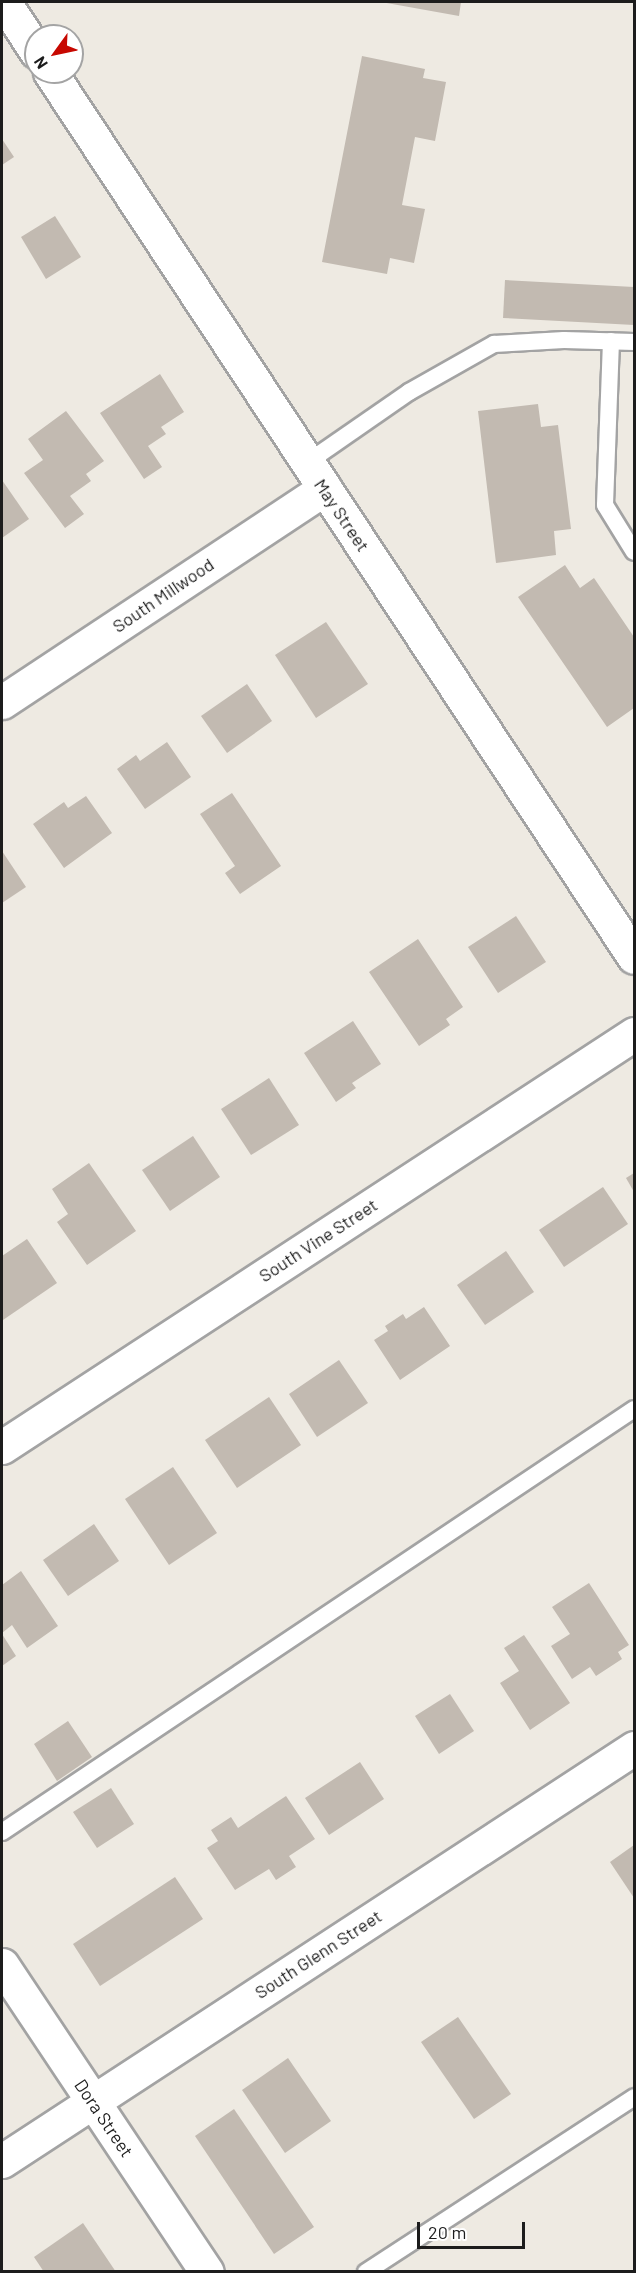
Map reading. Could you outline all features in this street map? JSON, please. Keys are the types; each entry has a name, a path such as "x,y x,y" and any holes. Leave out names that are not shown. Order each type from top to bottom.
{"street":[{"path":"4,2 24,33"},
{"name":"May Street","path":"58,84 634,957"},
{"name":"South Millwood","path":"2,702 315,476"},
{"name":"South Vine Street","path":"2,1447 634,1034"},
{"name":"South Glenn Street","path":"2,2161 634,1749"},
{"name":"Dora Street","path":"2,1965 207,2271"}],"lane":[{"path":"611,341 605,505 634,552"},
{"path":"315,476 409,392 494,344 634,342"},
{"path":"2,1832 634,1409"},
{"path":"366,2271 634,2097"}],"building":[{"path":"381,2 461,2 459,16"},
{"path":"362,56 425,69 423,78 446,82 435,141 415,137 402,205 425,209 414,263 390,258 387,274 322,262"},
{"path":"2,139 14,157 2,165"},
{"path":"55,216 81,257 46,279 21,237"},
{"path":"505,280 634,287 634,325 503,318"},
{"path":"160,374 184,412 161,427 166,434 148,446 162,467 144,479 100,413"},
{"path":"538,404 541,427 558,425 571,529 554,531 556,555 496,563 478,411"},
{"path":"66,411 104,461 86,474 91,481 70,496 84,514 65,528 24,473 43,460 28,439"},
{"path":"2,480 29,519 2,538"},
{"path":"565,565 580,588 594,578 634,637 634,708 607,727 518,597"},
{"path":"326,622 368,684 316,718 275,655"},
{"path":"247,684 272,721 227,753 201,716"},
{"path":"167,742 191,777 145,809 117,769 136,755 140,761"},
{"path":"232,793 281,866 240,894 225,873 235,866 200,814"},
{"path":"86,796 112,833 64,868 33,824 64,802 68,808"},
{"path":"2,851 26,887 2,903"},
{"path":"516,916 546,962 498,993 468,947"},
{"path":"418,939 463,1007 446,1019 450,1025 419,1046 369,972"},
{"path":"353,1021 381,1064 352,1083 356,1088 336,1102 304,1053"},
{"path":"269,1078 299,1125 251,1155 221,1109"},
{"path":"193,1136 220,1177 170,1211 142,1170"},
{"path":"89,1163 136,1231 87,1265 57,1222 68,1214 52,1189"},
{"path":"634,1173 634,1192 626,1178"},
{"path":"603,1187 628,1224 564,1267 539,1230"},
{"path":"27,1239 57,1283 3,1320 2,1256"},
{"path":"506,1251 534,1292 485,1325 457,1285"},
{"path":"424,1307 450,1346 400,1380 374,1340 388,1331 385,1326 403,1314 406,1319"},
{"path":"339,1360 368,1403 317,1437 289,1394"},
{"path":"269,1397 301,1445 237,1488 205,1440"},
{"path":"173,1467 217,1533 169,1565 125,1499"},
{"path":"94,1524 119,1561 68,1596 43,1560"},
{"path":"21,1571 58,1626 27,1648 12,1625 2,1633 2,1585"},
{"path":"589,1583 629,1645 618,1652 622,1659 596,1676 590,1667 572,1679 551,1646 570,1634 552,1607"},
{"path":"2,1634 16,1656 2,1666"},
{"path":"524,1635 570,1703 530,1730 500,1683 519,1671 504,1648"},
{"path":"450,1694 474,1731 439,1754 415,1716"},
{"path":"68,1721 92,1757 57,1781 34,1744"},
{"path":"360,1762 384,1799 329,1835 305,1798"},
{"path":"111,1788 134,1824 97,1848 73,1812"},
{"path":"286,1796 315,1839 289,1856 296,1867 276,1880 269,1869 235,1890 207,1848 218,1841 211,1830 231,1817 238,1828"},
{"path":"634,1845 634,1898 610,1862"},
{"path":"175,1877 203,1919 100,1986 73,1944"},
{"path":"458,2017 511,2094 474,2119 421,2042"},
{"path":"288,2058 331,2121 285,2153 242,2090"},
{"path":"234,2109 314,2227 274,2254 195,2136"},
{"path":"83,2223 116,2272 44,2272 34,2257"}]}
